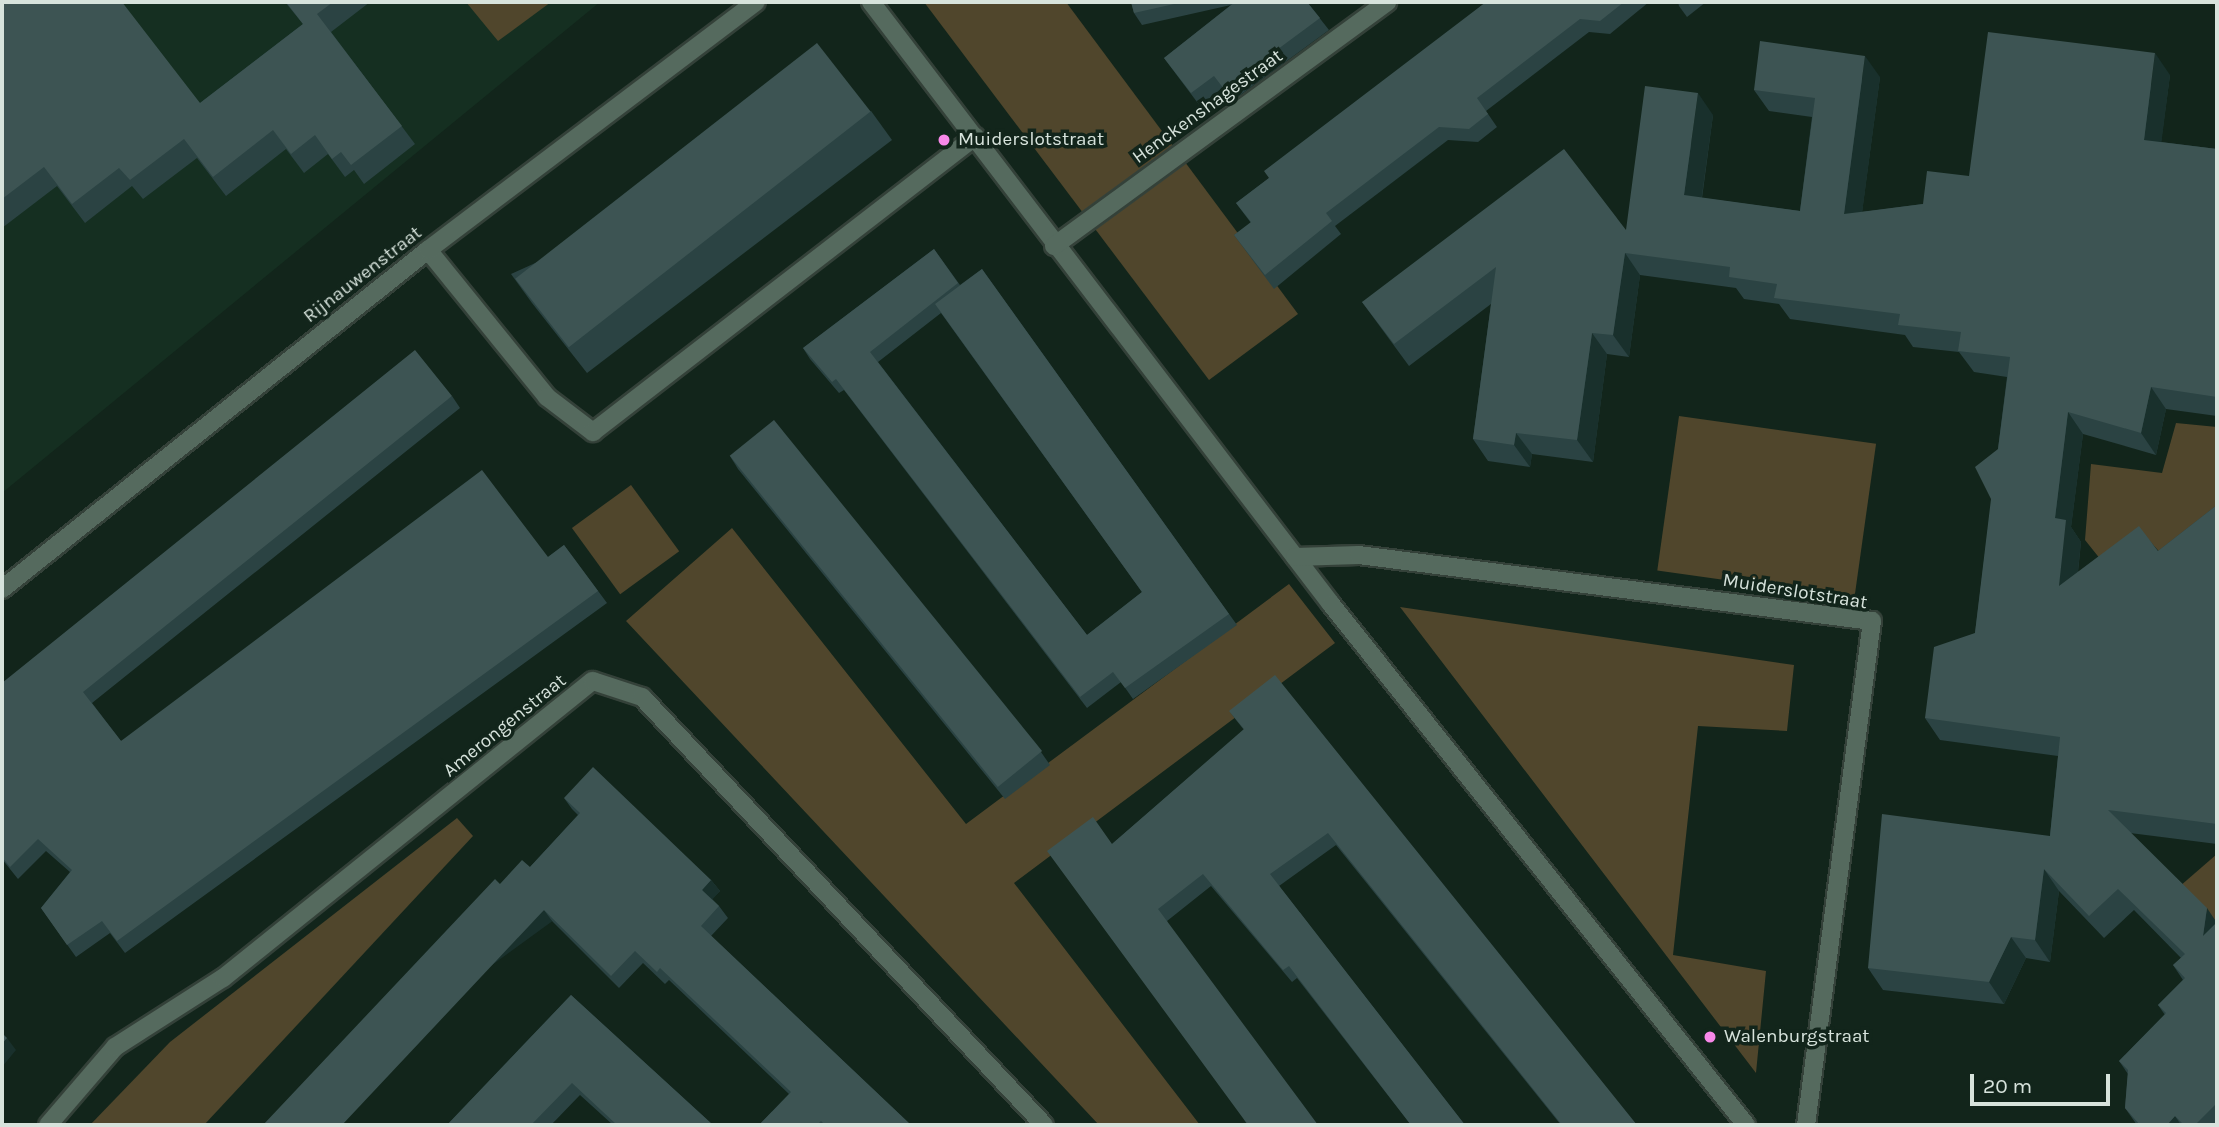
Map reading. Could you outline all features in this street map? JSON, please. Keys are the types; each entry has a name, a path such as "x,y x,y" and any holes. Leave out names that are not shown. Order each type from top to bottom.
{"street":[{"name":"Rijnauwenstraat","path":"2,589 428,250 756,2"},
{"path":"871,2 975,137 1054,246 1295,557 1746,1125"},
{"name":"Henckenshagestraat","path":"1054,246 1388,2"},
{"path":"428,250 547,397 593,432 975,137"},
{"name":"Muiderslotstraat","path":"1295,557 1359,555 1872,621 1806,1125"},
{"name":"Amerongenstraat","path":"48,1125 115,1047 223,978 593,681 642,697 1044,1125"}],"shaded area":[{"path":"2,2 600,2 2,493"},
{"path":"466,2 551,2 498,41"},
{"path":"924,2 1066,2 1298,314 1209,380"},
{"path":"1679,416 1876,444 1854,598 1657,570"},
{"path":"2176,423 2217,427 2217,532 2172,566 2148,539 2113,575 2085,540 2091,464 2162,473"},
{"path":"631,485 679,551 620,594 572,528"},
{"path":"732,528 966,824 1289,584 1335,643 1014,883 1200,1125 1099,1125 626,621"},
{"path":"1400,607 1794,665 1787,731 1698,726 1673,955 1766,971 1756,1073"},
{"path":"457,818 473,836 204,1125 90,1125 170,1042"},
{"path":"2217,854 2217,935 2157,906"}],"building":[{"path":"2,2 122,2 200,103 303,24 286,2 333,2 317,14 402,126 351,165 341,152 332,159 315,135 291,154 273,130 213,177 184,139 130,180 119,168 72,204 44,167 2,199"},
{"path":"1131,2 1183,2 1134,13"},
{"path":"1235,2 1307,2 1320,18 1224,89 1214,76 1191,93 1164,58"},
{"path":"1486,2 1624,2 1600,21 1580,19 1477,98 1488,114 1469,129 1439,127 1326,213 1332,221 1265,275 1234,235 1251,222 1236,203 1269,178 1264,171"},
{"path":"1988,32 2155,53 2144,140 2217,149 2217,397 2151,387 2141,433 2068,412 2055,518 2066,520 2059,586 2139,526 2158,551 2217,505 2217,824 2108,810 2207,908 2203,936 2217,922 2217,1103 2195,1125 2184,1125 2175,1116 2167,1125 2140,1125 2125,1108 2128,1070 2119,1061 2166,1013 2158,1005 2185,978 2173,965 2185,954 2118,889 2089,916 2044,869 2035,940 2011,937 1989,982 1868,968 1882,814 2050,836 2060,737 1925,718 1934,647 1975,633 1991,499 1975,467 1998,449 2010,357 1958,351 1961,332 1898,325 1900,314 1774,298 1777,284 1729,277 1730,267 1625,253 1613,335 1592,333 1577,440 1516,433 1514,445 1473,439 1496,267 1394,344 1362,302 1564,149 1626,230 1645,86 1698,93 1684,195 1800,211 1815,98 1754,90 1760,41 1865,56 1844,214 1923,204 1927,171 1969,176"},
{"path":"817,43 871,112 569,347 515,279"},
{"path":"934,249 958,283 870,352 1087,635 1142,592 935,304 982,269 1229,614 1125,688 1113,672 1080,697 836,379 832,382 803,348"},
{"path":"415,350 452,396 83,692 121,741 482,470 548,557 564,545 598,591 117,941 102,921 67,945 41,908 72,870 38,839 10,867 2,857 2,683"},
{"path":"774,420 1042,751 998,787 730,456"},
{"path":"1275,675 1637,1125 1562,1125 1328,833 1270,874 1465,1125 1411,1125 1289,966 1283,970 1203,874 1158,909 1318,1125 1248,1125 1047,851 1093,817 1112,844 1244,729 1229,711"},
{"path":"593,767 711,880 702,890 719,906 701,926 911,1125 825,1125 821,1121 817,1125 759,1125 791,1092 660,968 657,972 635,951 611,976 544,910 342,1125 263,1125 495,879 500,884 522,860 530,867 580,813 564,798"},
{"path":"571,995 713,1125 617,1125 572,1083 531,1125 447,1125"}],"place":[{"name":"Muiderslotstraat","path":"944,140"},
{"name":"Walenburgstraat","path":"1710,1037"}]}
